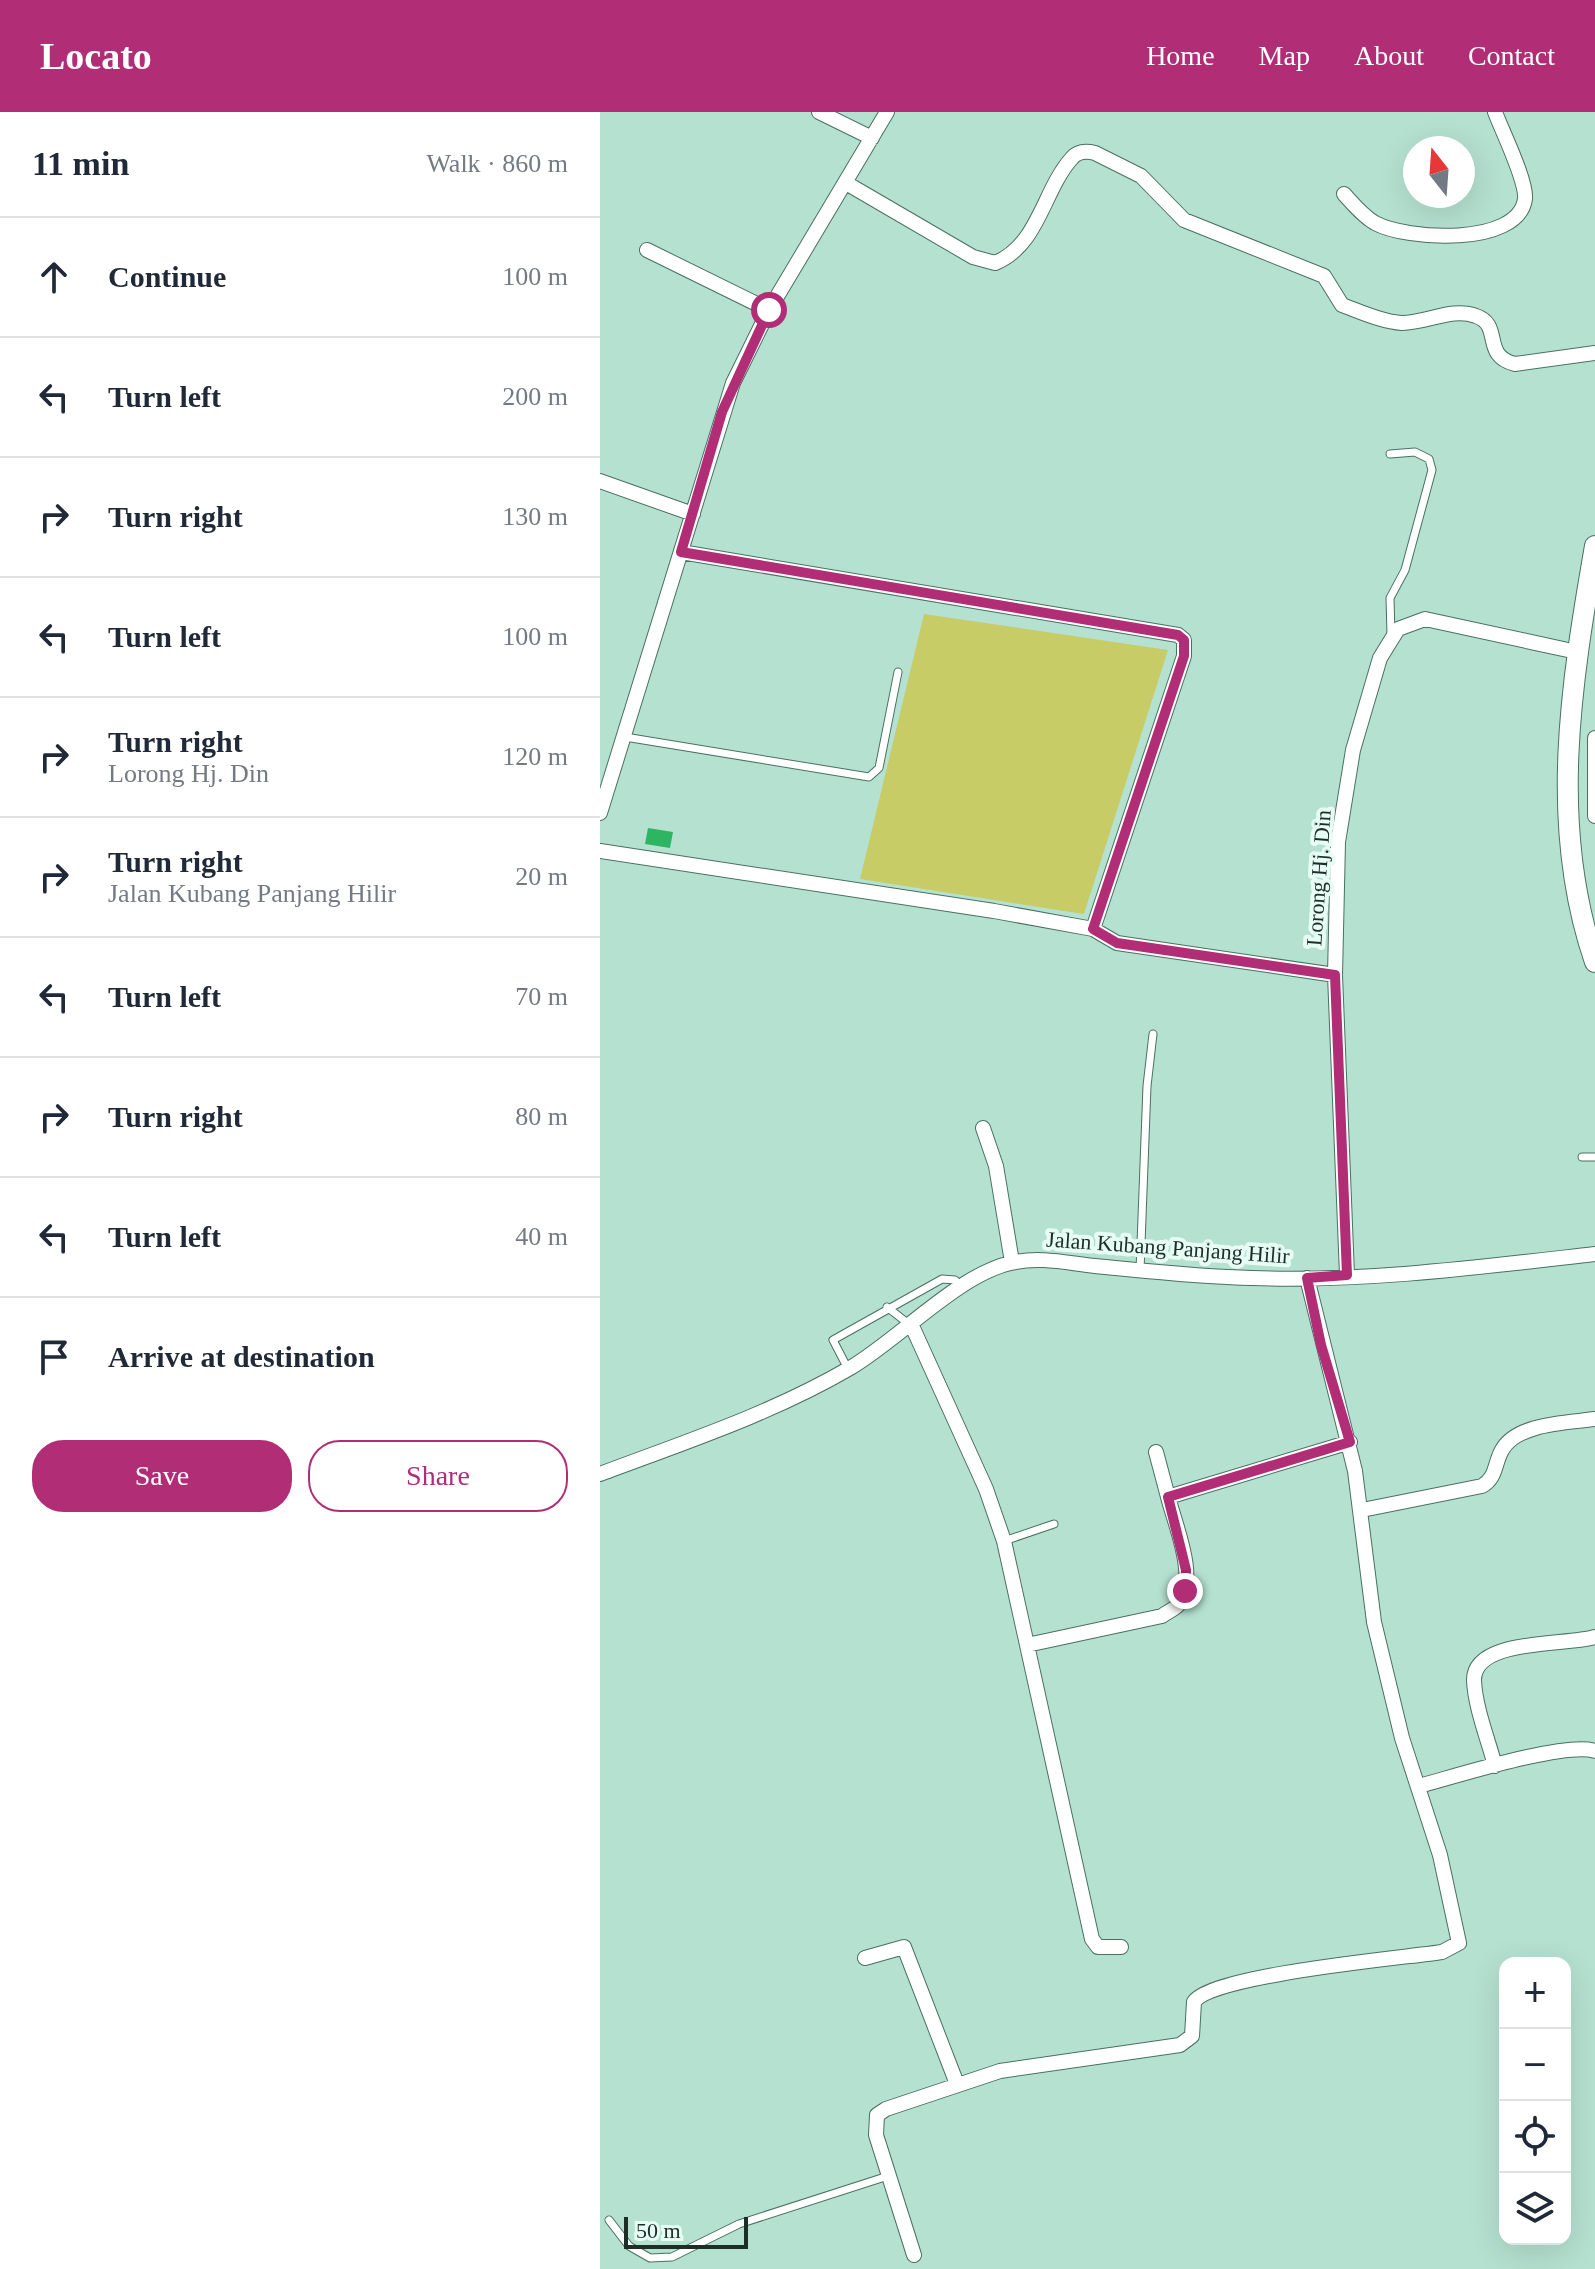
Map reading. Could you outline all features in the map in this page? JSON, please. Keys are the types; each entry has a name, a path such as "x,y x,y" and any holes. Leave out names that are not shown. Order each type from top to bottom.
{"main road":[{"path":"1595,546 1577,652 1570,719 1568,832 1576,893 1595,962"}],"street":[{"path":"819,112 872,138"},
{"path":"600,813 722,412 769,310 887,112"},
{"path":"1344,194 1376,223 1427,236 1456,238 1480,233 1511,218 1521,209 1524,190 1495,112"},
{"path":"846,183 973,257 995,263 1014,252 1025,240 1072,158 1087,151 1141,176 1184,220 1324,276 1342,305 1403,323 1452,314 1481,317 1488,322 1497,356 1515,364 1595,353"},
{"path":"647,250 769,310"},
{"path":"600,481 693,514"},
{"path":"681,552 1178,635 1184,640 1184,656 1093,929"},
{"path":"1391,635 1405,624 1425,619 1577,652"},
{"name":"Lorong Hj. Din","path":"1347,1275 1335,975 1338,842 1353,750 1380,658 1391,635"},
{"path":"1595,738 1595,808"},
{"path":"600,851 1093,929 1117,943 1335,975"},
{"path":"983,1128 996,1166 1012,1262"},
{"name":"Jalan Kubang Panjang Hilir","path":"600,1474 762,1413 848,1369 912,1326 962,1287 1012,1262 1041,1259 1253,1279 1453,1271 1595,1254"},
{"path":"914,2255 876,2135 877,2115 897,2104 1000,2071 1180,2045 1192,2036 1198,1996 1225,1985 1454,1949 1459,1943 1419,1786 1402,1738 1374,1622 1362,1510 1350,1442 1321,1345 1307,1278"},
{"path":"912,1326 986,1489 1004,1541 1092,1939 1098,1947 1121,1947"},
{"path":"1362,1510 1482,1486 1493,1478 1501,1451 1514,1437 1595,1419"},
{"path":"1168,1497 1350,1442"},
{"path":"1027,1645 1162,1616 1178,1606 1185,1591 1186,1570 1156,1452"},
{"path":"1495,1766 1474,1680 1479,1663 1485,1656 1505,1649 1595,1637"},
{"path":"1419,1786 1575,1750 1595,1751"},
{"path":"865,1958 904,1947 957,2084"}],"lane":[{"path":"1390,454 1415,452 1429,459 1432,470 1405,570 1390,598 1391,635"},
{"path":"625,737 869,777 879,768 898,672"},
{"path":"1140,1270 1147,1086 1153,1034"},
{"path":"1582,1157 1595,1157"},
{"path":"848,1369 833,1340 887,1307 942,1279 955,1280 962,1287"},
{"path":"887,1307 912,1326"},
{"path":"1004,1541 1054,1524"},
{"path":"609,2220 629,2246 650,2258 672,2257 739,2224 889,2176"}],"green space":[{"path":"924,614 1168,650 1084,914 860,879"}],"building":[{"path":"648,828 673,832 670,848 645,844"}],"route":[{"path":"769,310 722,412 681,552 1170,631 1178,635 1184,640 1184,656 1093,929 1107,940 1117,943 1335,975 1347,1275 1307,1278 1321,1345 1350,1442 1168,1497 1186,1570 1185,1591"}]}
